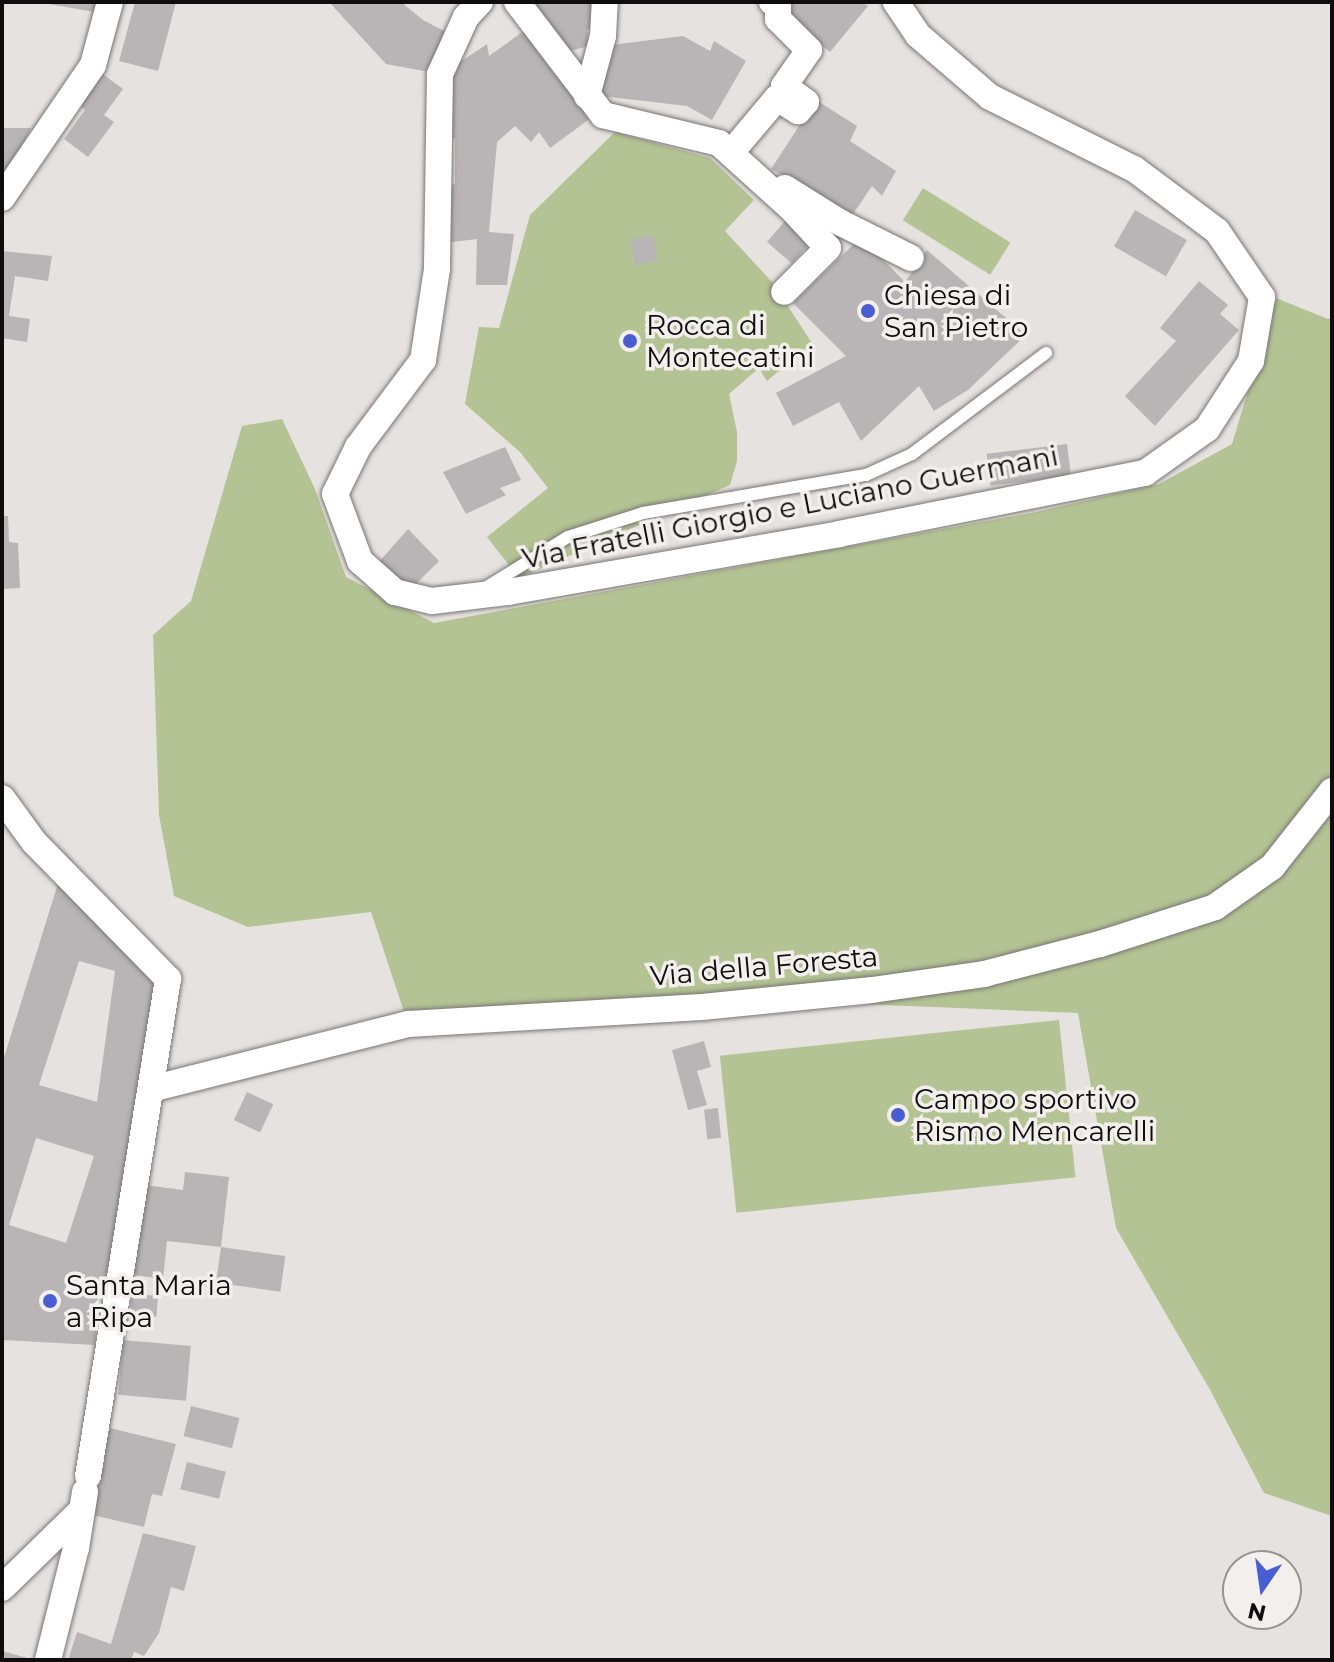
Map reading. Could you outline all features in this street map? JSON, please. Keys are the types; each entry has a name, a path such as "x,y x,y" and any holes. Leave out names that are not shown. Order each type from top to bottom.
{"street":[{"path":"2,198 93,65 110,2"},
{"name":"Via Fratelli Giorgio e Luciano Guermani","path":"480,2 466,17 440,74 437,269 423,360 358,447 335,494 360,561 395,592 432,601 839,534 1145,473 1207,429 1251,361 1262,297 1217,231 1134,169 990,97 918,35 896,2"},
{"path":"517,2 603,115 719,143 828,248 784,292"},
{"path":"587,96 603,36 605,2"},
{"path":"740,142 777,98 798,111 806,102 784,86 809,50 778,19 775,4"},
{"path":"700,139 705,128 740,142 764,176 841,223 911,258"},
{"name":"Via della Foresta","path":"151,1089 408,1024 702,1007 872,990 999,970 1100,944 1215,907 1272,867 1332,791"},
{"path":"2,798 34,842 168,979 76,1548 48,1660"},
{"path":"2,1588 85,1493"}],"lane":[{"path":"472,596 568,537 643,513 866,475 912,454 1046,353"}],"green space":[{"path":"615,132 710,158 754,200 725,231 772,282 812,343 767,381 759,368 729,394 737,432 737,461 730,485 519,578 487,537 548,488 520,452 465,404 479,327 499,328 530,215"},
{"path":"923,188 1010,243 990,275 903,220"},
{"path":"1276,298 1328,319 1332,317 1332,1516 1264,1493 1209,1388 1116,1228 1078,1013 759,1000 408,1024 371,912 248,927 174,896 159,815 153,635 191,601 242,426 282,419 315,489 346,577 434,623 1036,512 1159,484 1232,444"},
{"name":"Campo sportivo Rismo Mencarelli","path":"1059,1020 1076,1177 736,1213 720,1056"}],"building":[{"path":"37,2 96,2 95,12"},
{"path":"135,2 176,2 158,71 119,61"},
{"path":"329,2 401,2 423,20 452,35 435,73 386,64"},
{"path":"528,2 601,2 602,28 587,30 589,46 562,53"},
{"path":"783,2 862,2 868,6 830,52 784,15"},
{"path":"528,28 595,115 550,148 539,132 531,142 515,126 497,142 489,232 514,234 507,285 476,285 477,239 444,243 442,186 455,184 455,138 445,138 447,71 487,44 489,56"},
{"path":"683,36 710,51 714,41 746,61 712,120 687,106 601,96 603,46"},
{"path":"100,72 123,89 104,115 114,122 88,157 64,139 85,110 77,104"},
{"path":"816,100 857,126 850,141 896,171 882,196 872,186 849,220 827,200 771,169"},
{"path":"2,128 31,128 2,185"},
{"path":"1135,210 1187,240 1166,276 1114,246"},
{"path":"786,220 811,242 792,264 767,242"},
{"path":"653,235 658,261 635,265 630,239"},
{"path":"861,237 905,282 927,250 1026,335 968,390 934,411 919,386 861,441 839,402 793,426 776,393 846,356 793,303"},
{"path":"2,251 52,256 48,281 15,276 9,316 30,319 27,342 2,338"},
{"path":"1199,281 1228,305 1220,314 1239,330 1155,426 1125,396 1176,341 1160,328"},
{"path":"1067,444 1071,476 991,486 987,454"},
{"path":"505,447 521,480 500,488 506,495 466,514 443,472"},
{"path":"2,516 8,516 9,542 18,543 20,588 2,589"},
{"path":"408,529 439,561 412,588 378,563"},
{"path":"59,880 159,975 112,1285 99,1283 95,1345 2,1340 2,1064","holes":["79,961 115,971 97,1102 39,1085","36,1138 94,1156 66,1243 9,1225"]},
{"path":"704,1041 711,1067 697,1071 707,1105 688,1110 672,1050"},
{"path":"247,1092 273,1104 260,1132 234,1120"},
{"path":"718,1108 721,1138 707,1139 704,1109"},
{"path":"185,1172 229,1177 221,1247 167,1241 163,1279 134,1275 145,1185 183,1190"},
{"path":"221,1247 285,1256 280,1292 216,1283"},
{"path":"132,1294 158,1296 156,1317 131,1315"},
{"path":"123,1340 191,1346 186,1401 118,1395"},
{"path":"191,1406 240,1418 232,1448 184,1436"},
{"path":"110,1428 176,1444 162,1496 152,1494 144,1527 88,1514 74,1489 78,1473 97,1479"},
{"path":"187,1462 226,1472 219,1499 180,1489"},
{"path":"143,1533 196,1546 184,1591 171,1587 159,1633 144,1656 134,1652 131,1660 68,1660 77,1632 111,1644"},
{"path":"2,1651 31,1659 31,1660 2,1660"}],"place":[{"name":"Chiesa di San Pietro","path":"868,311"},
{"name":"Rocca di Montecatini","path":"630,341"},
{"name":"Campo sportivo Rismo Mencarelli","path":"898,1115"},
{"name":"Santa Maria a Ripa","path":"50,1301"}]}
